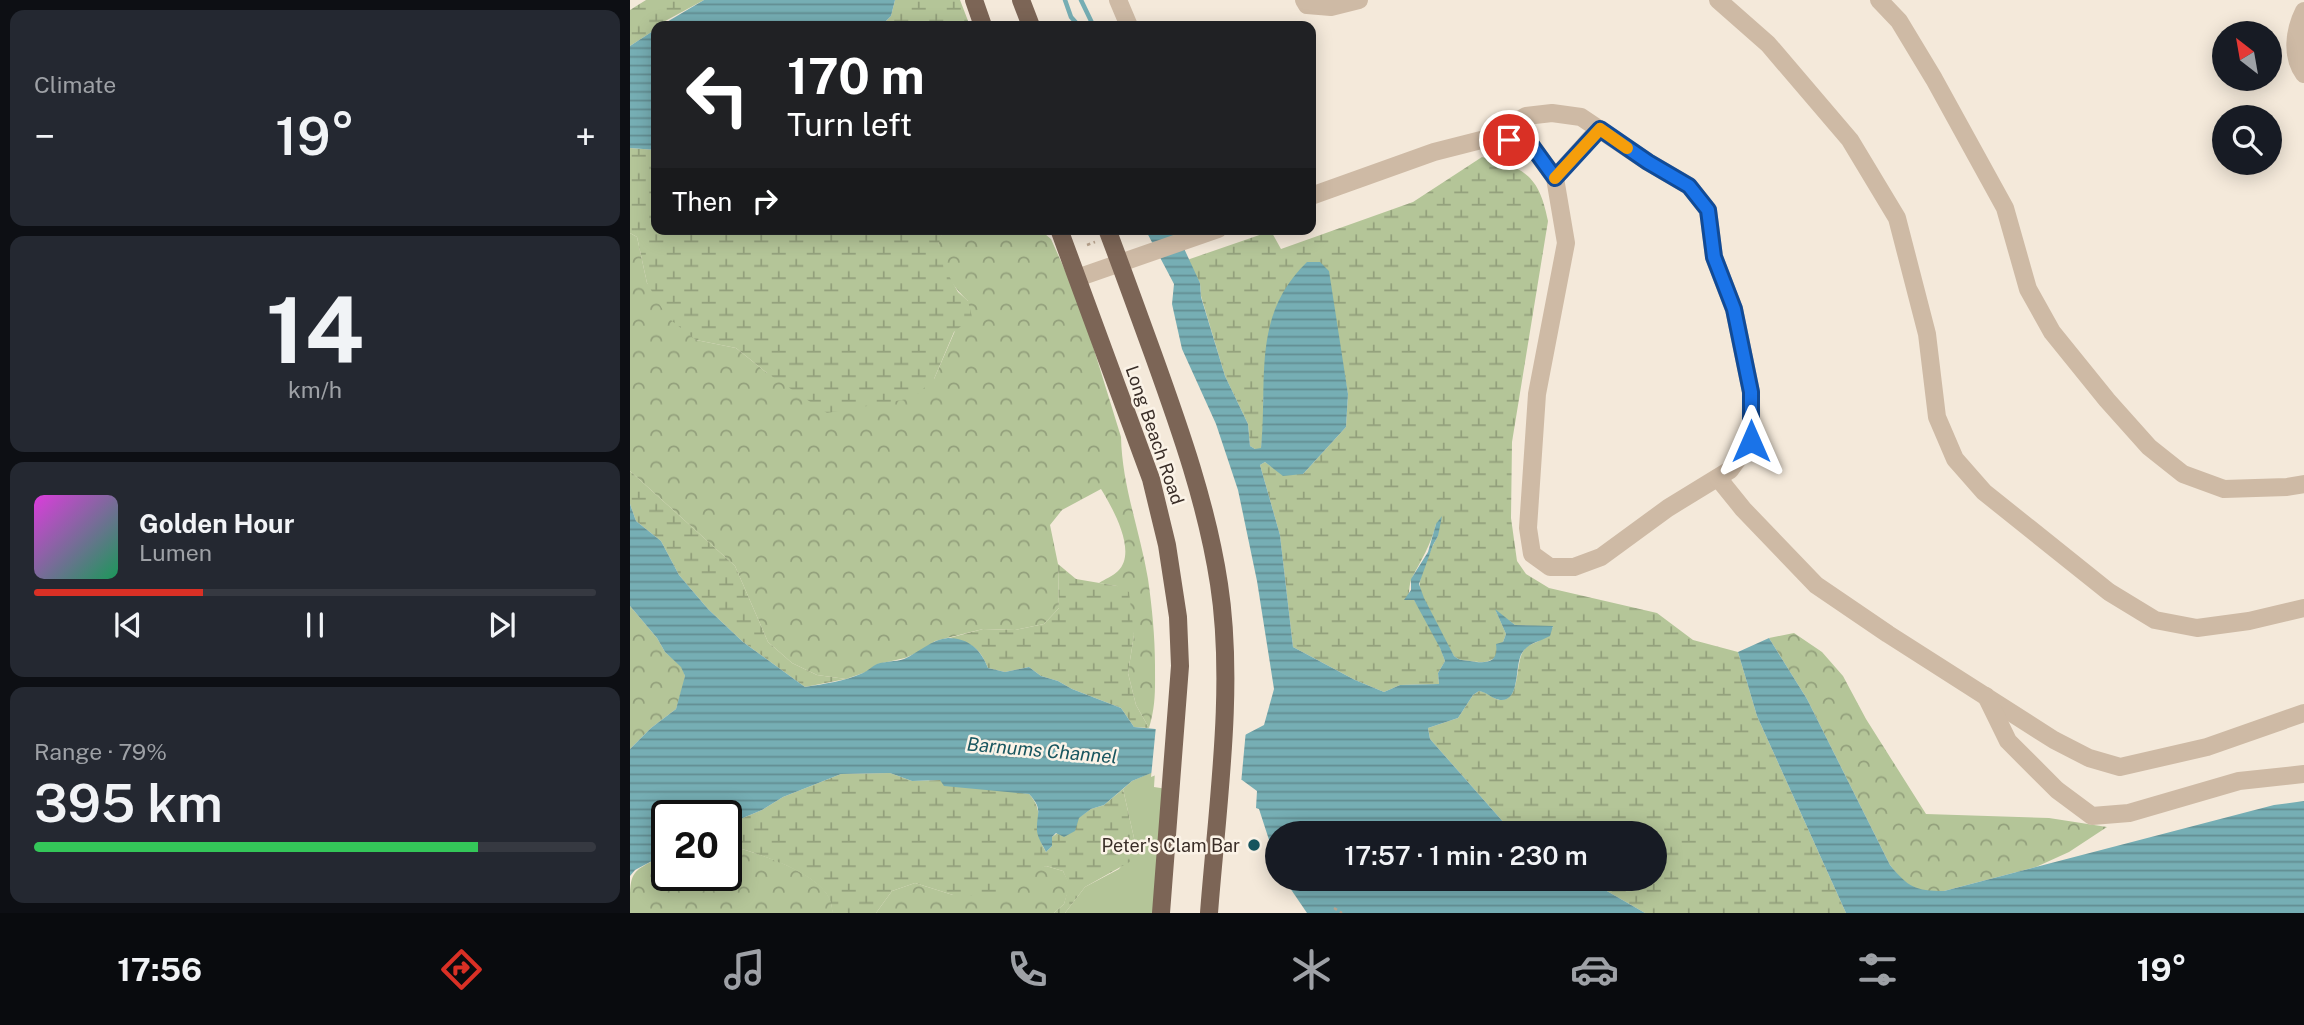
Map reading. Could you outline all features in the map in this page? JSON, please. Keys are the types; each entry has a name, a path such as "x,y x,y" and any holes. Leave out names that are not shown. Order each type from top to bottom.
{"main road":[{"path":"974,0 982,21"},
{"path":"1021,0 1029,21"},
{"name":"Long Beach Road","path":"1061,235 1151,479 1167,545 1178,617 1180,666 1161,913"},
{"name":"Long Beach Road","path":"1102,235 1119,262 1171,405 1198,488 1220,586 1224,714 1209,913"}],"lane":[{"path":"1118,0 1127,21"},
{"path":"1304,0 1307,5 1331,7 1359,0"},
{"path":"1718,0 1768,44 1850,141 1897,218 1927,334 1937,417 1955,459 1984,492 2109,592 2155,620 2197,628 2249,621 2304,608"},
{"path":"1880,0 1899,21 2005,208 2028,289 2052,332 2107,400 2150,447 2183,474 2224,489 2304,484"},
{"path":"2304,11 2294,43 2297,64 2304,74"},
{"path":"1316,194 1434,152 1489,138 1526,116 1552,114 1581,117 1689,186 1708,210 1714,257 1734,309 1751,392 1751,441 1730,470 1668,508 1601,557 1574,567 1550,567 1532,554 1528,528 1537,394 1566,243 1555,178 1529,142 1489,138"},
{"path":"1555,178 1600,129"},
{"path":"1077,278 1201,235"},
{"path":"1718,478 1743,509 1816,585 2054,740 2089,758 2120,767 2207,747 2304,713"},
{"path":"1986,696 2008,741 2057,790 2092,816 2129,813 2239,781 2304,774"}],"path":[{"path":"1087,245 1102,235"},
{"path":"1334,908 1342,913"}],"green space":[{"path":"646,0 704,0 665,21 651,21 651,32 630,46 630,10"},
{"path":"895,0 960,0 968,21 886,21 891,16"},
{"path":"630,148 651,150 651,235 942,235 938,245 944,267 958,292 968,301 972,317 954,332 934,379 913,398 827,413 767,373 736,348 696,340 667,317 647,283 637,237 630,233"},
{"path":"1482,157 1519,170 1534,183 1540,193 1548,221 1512,442 1511,518 1517,561 1526,574 1549,588 1657,613 1693,640 1738,652 1757,716 1846,913 1645,913 1607,891 1667,891 1667,821 1502,821 1430,739 1428,728 1458,718 1473,695 1479,691 1499,700 1511,695 1524,650 1542,639 1553,627 1515,625 1496,611 1506,634 1495,657 1479,662 1454,656 1427,608 1420,589 1423,572 1438,536 1436,524 1429,546 1411,581 1406,600 1414,600 1419,607 1442,653 1445,661 1438,673 1439,684 1400,685 1384,692 1293,647 1280,535 1260,465 1265,462 1273,468 1303,474 1346,427 1348,394 1338,338 1263,397 1261,449 1255,449 1250,446 1248,424 1225,376 1201,296 1200,283 1187,260 1259,235 1273,235 1281,249 1413,202"},
{"path":"630,233 637,237 647,283 696,340 736,348 767,373 934,379 968,301 944,269 938,253 942,235 1046,235 1051,239 1080,304 1121,437 1128,491 1148,579 1155,665 1154,704 1149,728 1136,705 1128,673 1134,635 1117,586 1099,583 1118,571 1125,553 1121,530 1101,489 1062,510 1050,525 1058,564 1059,608 1044,624 1015,630 983,629 935,641 905,658 878,664 866,672 846,679 817,675 792,663 768,642 735,566 630,471"},
{"path":"630,471 735,566 768,642 792,663 817,675 846,679 805,687 743,642 708,609 679,575 661,541 636,521 630,504"},
{"path":"1058,564 1076,579 1117,586 1129,592 1134,635 1128,673 1136,705 1149,728 1134,727 1121,708 1041,676 1029,667 1005,672 988,668 974,647 949,638 983,629 1015,630 1044,624 1059,608"},
{"path":"630,606 657,638 665,652 682,667 685,676 676,709 630,749"},
{"path":"1794,633 1822,652 1843,676 1866,719 1926,814 2049,818 2107,827 2069,852 2036,867 1944,891 1923,891 1912,887 1902,880 1890,865 1807,699 1769,638"},
{"path":"1155,771 1154,787 1167,789 1158,913 1065,913 1085,887 1119,869 1136,847 1123,789 1132,781"},
{"path":"890,773 912,781 940,780 1029,794 1035,801 1039,815 1039,835 1046,852 1052,846 1052,837 1091,809 1104,805 1123,789 1136,847 1133,860 1085,887 1065,913 1054,913 1064,904 1069,885 1063,871 1046,866 989,896 953,895 915,883 892,891 876,913 832,913 830,899 821,887 808,877 773,860 742,849 742,818 783,797 841,774"},
{"path":"742,849 773,860 808,877 821,887 830,899 832,913 630,913 632,879 639,869 651,862 651,891 742,891"},
{"path":"1046,866 1063,871 1070,885 1064,904 1054,913 876,913 892,891 915,883 953,895"}],"water":[{"path":"704,0 895,0 891,16 886,21 668,21"},
{"path":"651,32 651,150 630,148 630,46"},
{"name":"Barnums Channel","path":"1148,235 1178,235 1200,283 1201,297 1225,376 1248,424 1250,446 1261,448 1266,350 1277,304 1289,283 1307,262 1320,262 1329,271 1348,394 1346,427 1303,474 1283,476 1265,462 1260,465 1280,535 1293,647 1384,692 1400,685 1439,684 1438,673 1445,661 1440,648 1414,600 1404,600 1411,590 1411,579 1428,552 1436,524 1442,516 1438,536 1419,584 1454,656 1462,660 1481,662 1493,659 1496,644 1503,642 1506,634 1495,609 1515,625 1553,626 1550,636 1531,645 1522,653 1514,689 1507,699 1500,700 1479,691 1473,695 1458,718 1428,728 1430,739 1502,821 1265,821 1265,828 1259,809 1256,808 1257,791 1242,780 1156,771 1132,781 1104,805 1091,809 1079,818 1075,831 1064,837 1056,833 1052,837 1052,846 1046,852 1037,831 1038,808 1029,794 944,786 940,780 912,781 890,773 841,774 783,797 742,818 742,800 651,800 651,862 630,876 630,749 676,709 685,676 681,667 665,652 657,638 630,606 630,504 636,521 661,541 679,575 708,609 743,642 805,687 849,678 877,664 904,659 936,641 948,638 962,640 973,646 988,668 1005,672 1029,667 1041,676 1121,708 1134,727 1241,737 1264,725 1274,689 1257,581 1238,490 1216,424 1182,349 1172,304 1174,284"},
{"path":"1769,638 1807,699 1890,865 1913,886 1944,891 2274,805 2304,801 2304,913 1846,913 1757,716 1738,652"},
{"path":"1292,891 1607,891 1645,913 1307,913"}],"pier":[{"path":"1156,726 1241,733 1246,730 1241,784 1156,775 1151,777"}],"waterway":[{"path":"1065,0 1075,21"},
{"path":"1081,0 1091,21"}],"slow traffic":[{"path":"1555,178 1600,129 1627,148"}],"place":[{"name":"Peter's Clam Bar","path":"1254,845"}],"route":[{"path":"1509,140 1529,142 1555,178 1600,129 1689,186 1708,210 1714,257 1734,309 1751,392 1751,441"}]}
